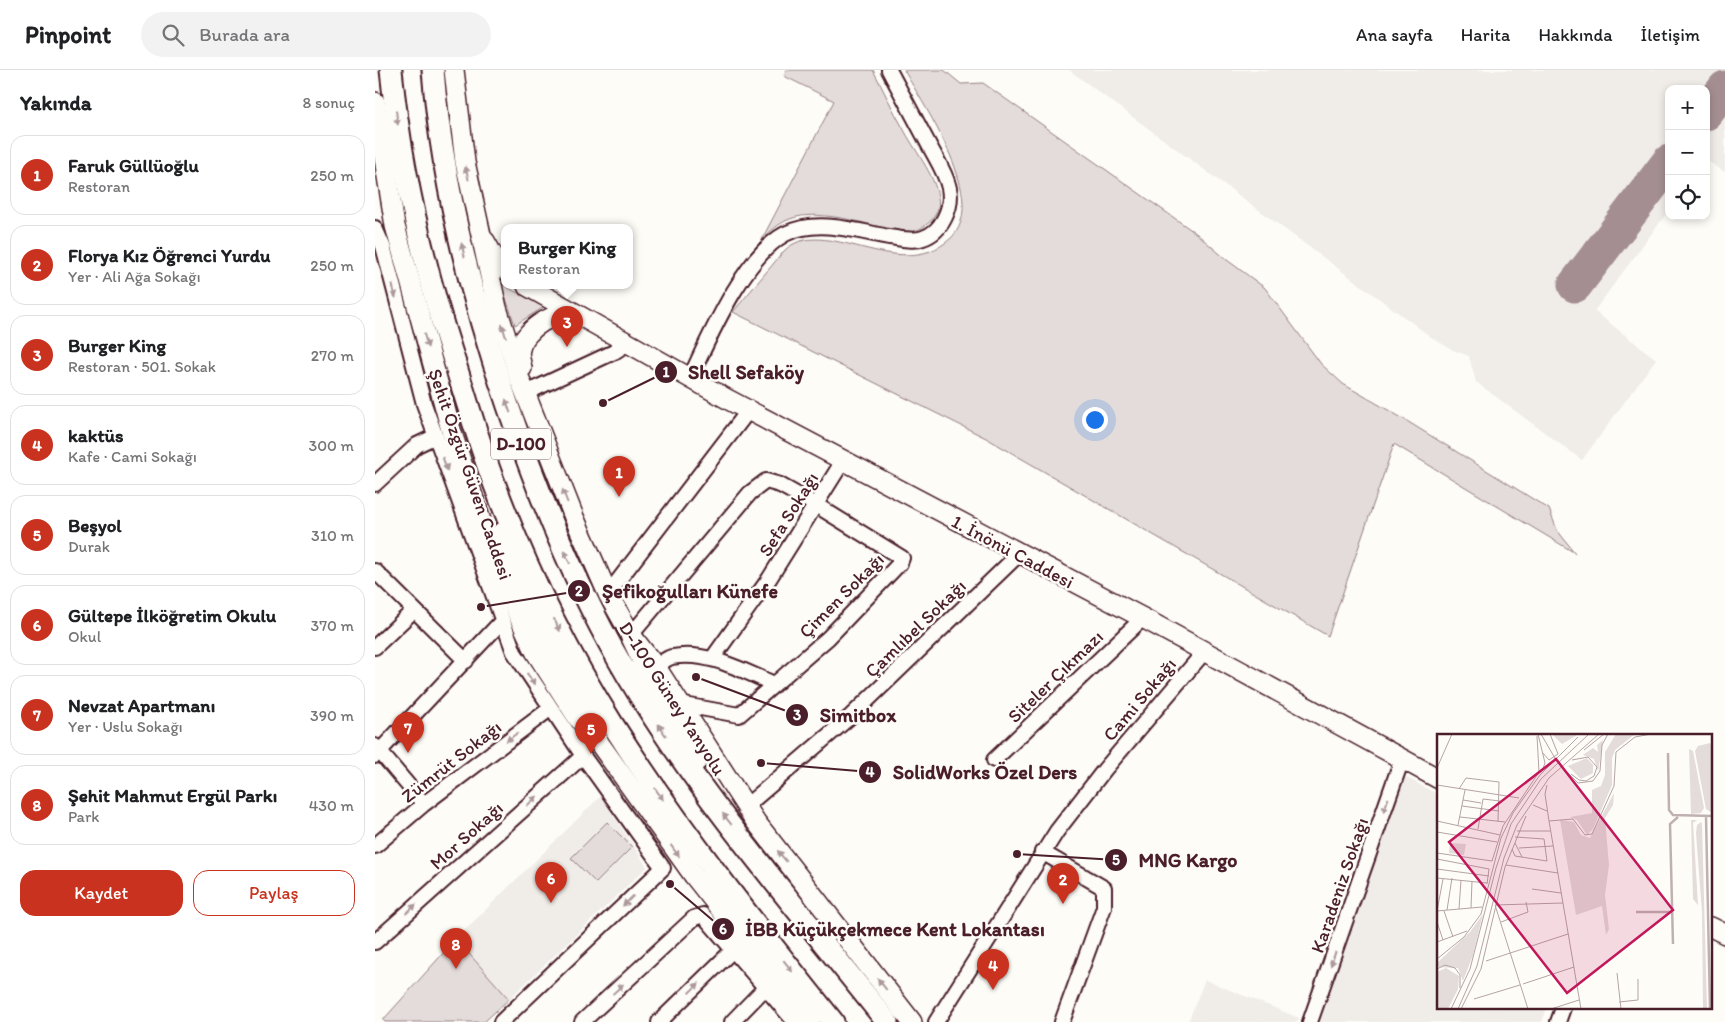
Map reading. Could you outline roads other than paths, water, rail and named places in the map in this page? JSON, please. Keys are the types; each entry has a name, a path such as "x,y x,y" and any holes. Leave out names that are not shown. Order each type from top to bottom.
{"highway":[{"name":"D-100","path":"391,70 399,135 418,235 443,326 467,402 493,480 516,538 569,648 612,723 719,877 833,1022"},
{"name":"D-100","path":"433,70 449,183 483,330 530,469 559,540 600,625 638,692 700,784 887,1022"},
{"path":"467,402 474,457 519,584 597,740"},
{"path":"631,634 656,688 698,761 700,784"}],"main road":[{"name":"D-100 Güney Yanyolu","path":"454,70 465,162 497,308 526,394 574,517 608,594 631,634 656,668 745,807 912,1022"},
{"path":"375,102 395,226 481,543 536,653 577,717 597,740 693,876 810,1022"},
{"path":"375,183 395,226"},
{"path":"479,230 493,255 501,264"},
{"path":"532,289 589,321"},
{"path":"526,394 519,349 527,334 547,320 564,312 589,321"},
{"name":"1. İnönü Caddesi","path":"589,321 843,461 1205,651 1437,778"},
{"path":"1713,928 1725,934"}],"street":[{"path":"690,378 739,282 764,251 784,235 800,229 817,226 848,229 904,239 923,238 939,227 950,208 950,190 946,177 889,70"},
{"name":"Şehit Özgür Güven Caddesi","path":"375,228 383,246 411,356 436,436 481,543 502,621 522,667 663,868 503,1021"},
{"path":"526,394 614,352 628,343"},
{"path":"608,594 749,410"},
{"path":"375,484 417,445 436,436"},
{"name":"Sefa Sokağı","path":"712,659 769,579 843,461"},
{"path":"631,634 750,493 766,481 780,485 816,505"},
{"name":"Çimen Sokağı","path":"774,684 827,638 900,563 902,558 816,505"},
{"name":"Çamlıbel Sokağı","path":"745,807 851,716 1019,554"},
{"path":"375,571 466,661"},
{"path":"375,647 414,610"},
{"name":"Siteler Çıkmazı","path":"994,760 1143,618"},
{"path":"424,804 377,751 466,661 502,621"},
{"name":"Cami Sokağı","path":"936,1022 1042,852 1105,769 1205,651"},
{"path":"656,668 670,657 689,656 712,659 774,684 739,715 679,704"},
{"name":"Zümrüt Sokağı","path":"375,846 424,804 551,708"},
{"name":"Mor Sokağı","path":"375,942 583,756"},
{"name":"Karadeniz Sokağı","path":"1310,1022 1402,759"},
{"path":"1042,852 1104,888 1104,907 1062,1022"},
{"path":"582,1022 694,918 703,915 795,1022"},
{"path":"659,1022 733,950"},
{"path":"732,1022 766,988"}],"place":[{"name":"Burger King","path":"567,347"},
{"name":"Shell Sefaköy","path":"603,403"},
{"name":"Faruk Güllüoğlu","path":"619,497"},
{"name":"Şefikoğulları Künefe","path":"481,607"},
{"name":"Simitbox","path":"696,677"},
{"name":"Nevzat Apartmanı","path":"408,753"},
{"name":"Beşyol","path":"591,754"},
{"name":"SolidWorks Özel Ders","path":"761,763"},
{"name":"MNG Kargo","path":"1017,854"},
{"name":"İBB Küçükçekmece Kent Lokantası","path":"670,884"},
{"name":"Gültepe İlköğretim Okulu","path":"551,903"},
{"name":"Florya Kız Öğrenci Yurdu","path":"1063,904"},
{"name":"Şehit Mahmut Ergül Parkı","path":"456,969"},
{"name":"kaktüs","path":"993,990"}]}
